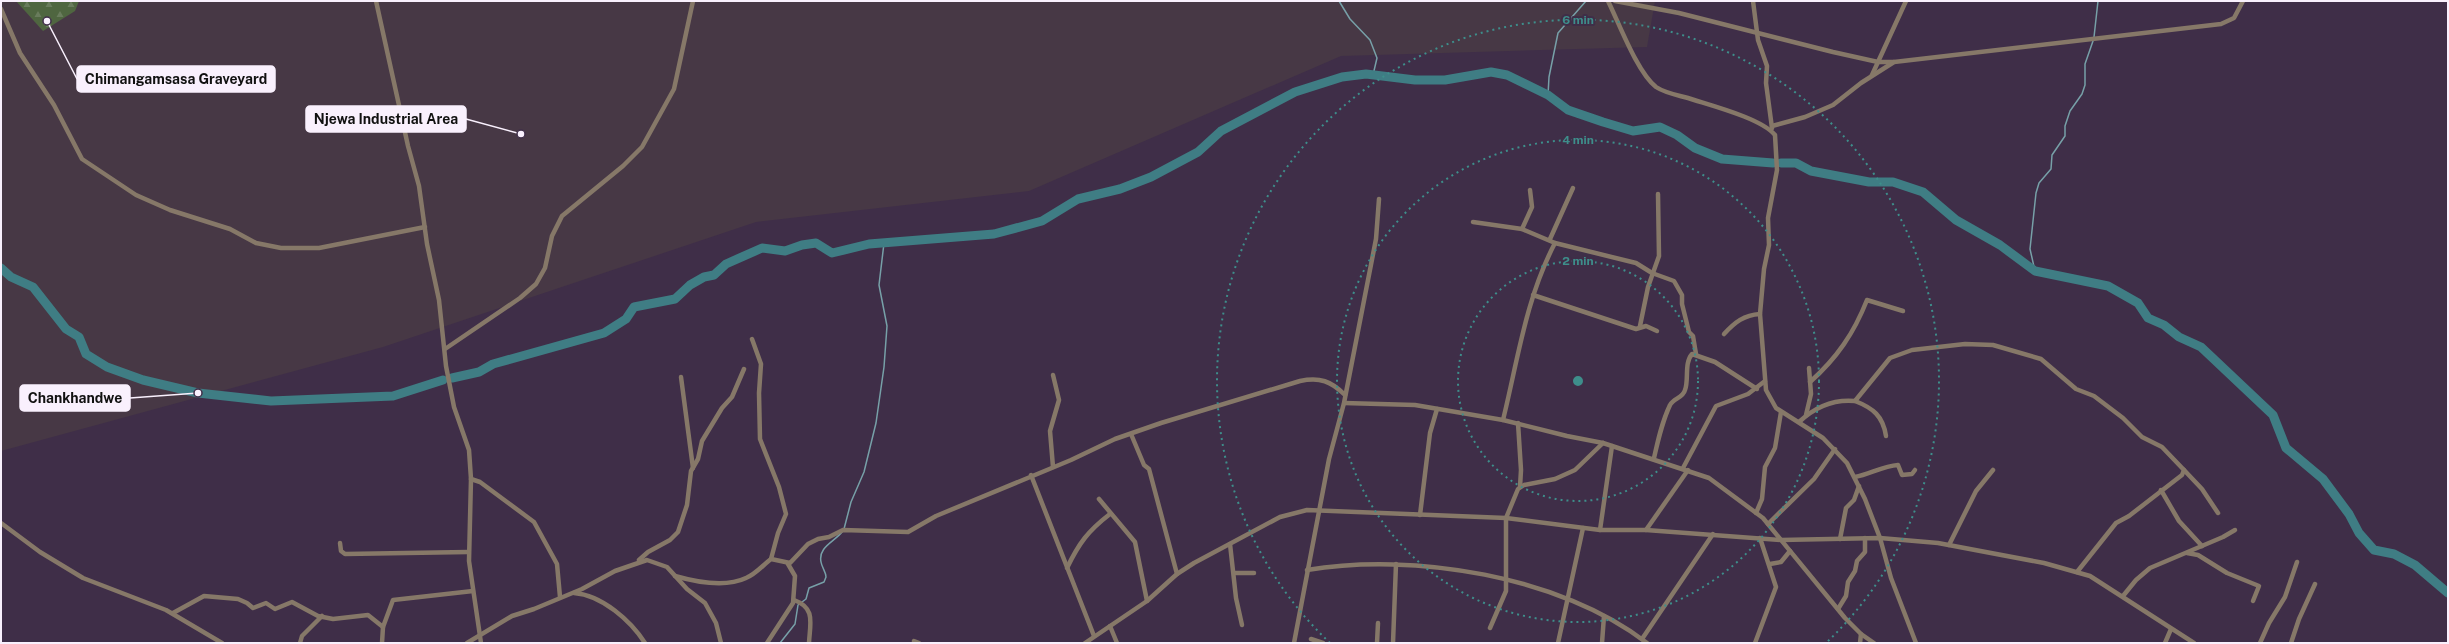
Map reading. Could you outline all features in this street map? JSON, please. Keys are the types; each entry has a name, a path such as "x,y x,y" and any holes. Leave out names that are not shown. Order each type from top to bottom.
{"street":[{"path":"376,1 408,146 419,186 439,300 446,366 454,407 469,450 471,478 468,552 473,591 481,633 481,643"},
{"path":"445,350 532,287 545,268 552,236 562,216 623,166 642,147 674,89 693,1"},
{"path":"1608,1 1636,58 1656,86 1669,93 1746,118 1772,131"},
{"path":"1615,1 1679,13 1878,62 1894,62 2221,24 2234,18 2244,1"},
{"path":"1753,1 1759,44 1767,61 1766,83 1772,131 1776,140 1777,170 1768,218 1769,245 1764,269 1760,314 1765,381 1769,398 1782,412 1799,422 1835,449 1847,463 1859,486 1880,538 1891,578 1916,643"},
{"path":"1872,75 1906,1"},
{"path":"1,9 20,53 54,105 82,159 136,195 170,210 230,229 256,243 281,248 320,248 425,227"},
{"path":"1772,126 1805,118 1833,105 1872,75 1894,62"},
{"path":"1550,239 1573,188"},
{"path":"1522,229 1532,207 1530,190"},
{"path":"1640,326 1652,273 1659,256 1658,194"},
{"path":"1294,643 1319,510 1336,428 1344,403 1376,239 1379,200"},
{"path":"1473,222 1522,229 1550,239 1555,243 1636,263 1652,273 1674,281 1681,292 1682,304 1690,332 1693,336 1696,354"},
{"path":"1503,420 1522,331 1545,262 1555,243"},
{"path":"1533,295 1636,329 1640,326 1646,326 1657,331"},
{"path":"1810,382 1826,368 1845,344 1856,327 1867,300 1903,311"},
{"path":"1724,334 1736,321 1751,315 1760,314"},
{"path":"675,576 697,581 730,582 747,578 771,559 778,533 786,514 779,487 760,439 759,394 761,364 752,339"},
{"path":"1855,401 1890,358 1912,350 1965,344 1994,345 2041,359 2076,389 2094,396 2123,418 2142,437 2162,447 2202,489 2218,513"},
{"path":"1654,458 1659,435 1671,404 1684,394 1690,357 1696,354 1716,362 1757,389"},
{"path":"1806,415 1811,394 1809,368"},
{"path":"693,468 698,459 705,435 732,397 744,369"},
{"path":"1053,374 1059,400 1050,431 1053,467"},
{"path":"467,643 481,633 512,616 573,593 638,561 678,532 687,504 693,468 681,377"},
{"path":"788,564 818,539 829,537 843,530 908,532 936,516 1131,434 1300,381 1315,379 1326,381 1345,395"},
{"path":"1683,468 1716,406 1757,389 1765,381"},
{"path":"1799,422 1806,415 1832,401 1855,401 1872,408 1876,412 1884,425 1886,436"},
{"path":"1344,403 1387,402 1518,423 1567,436 1603,443 1654,458 1709,478 1756,513 1768,524 1813,582 1861,634 1874,643"},
{"path":"1420,514 1430,433 1437,409"},
{"path":"1756,513 1762,499 1765,467 1775,448 1782,412"},
{"path":"1490,628 1504,596 1508,580 1506,518 1520,487 1521,470 1518,423"},
{"path":"1131,434 1144,465 1149,469 1177,574"},
{"path":"1520,487 1546,482 1575,470 1603,443"},
{"path":"1600,530 1612,446"},
{"path":"1768,524 1814,479 1835,449"},
{"path":"1855,477 1874,473 1891,466 1898,465 1902,475 1912,474 1915,470"},
{"path":"1646,530 1688,470"},
{"path":"1949,545 1976,491 1992,470"},
{"path":"2077,572 2116,523 2129,516 2182,475 2184,470"},
{"path":"1031,475 1094,636"},
{"path":"471,478 480,482 534,522 557,564 560,597"},
{"path":"1840,539 1844,526 1846,508 1854,500 1859,486"},
{"path":"2161,490 2179,521 2202,546"},
{"path":"1098,499 1126,530 1138,548 1141,582 1146,601"},
{"path":"1085,643 1146,601 1177,574 1280,517 1295,512 1319,510 1506,518 1600,530 1646,530 1781,540 1880,538 1949,545 1998,553 2077,572 2102,582 2194,643"},
{"path":"1067,568 1079,542 1092,527 1110,514"},
{"path":"1,523 40,552 83,578 173,613 222,643"},
{"path":"1558,643 1568,601 1582,528"},
{"path":"2123,596 2136,580 2150,568 2187,553 2235,530"},
{"path":"1642,639 1713,534"},
{"path":"1755,643 1776,588 1770,564 1762,550 1760,538"},
{"path":"1838,609 1846,596 1848,582 1855,571 1857,561 1865,552 1865,538"},
{"path":"340,543 340,551 345,554 468,552"},
{"path":"1230,544 1236,598 1242,625"},
{"path":"1770,564 1781,562 1790,551"},
{"path":"2187,553 2198,554 2227,573 2259,586 2253,602"},
{"path":"767,643 794,600 795,576 788,564 771,559"},
{"path":"638,561 656,561 667,567 708,608 716,623 721,643"},
{"path":"2260,643 2269,623 2285,597 2297,562"},
{"path":"1307,570 1365,563 1396,564 1433,566 1508,580 1568,601 1604,616 1647,643"},
{"path":"1393,643 1396,564"},
{"path":"1234,573 1254,573"},
{"path":"2291,643 2299,619 2315,584"},
{"path":"382,643 383,627 393,600 473,591"},
{"path":"573,593 583,594 603,603 634,628 645,643"},
{"path":"173,613 200,597 210,596 247,602 253,608 266,603 273,608 278,608 292,602 322,616 333,619 368,615 383,627"},
{"path":"794,600 805,604 809,611 809,643"},
{"path":"300,643 302,636 322,616"},
{"path":"1602,643 1604,616"},
{"path":"1377,643 1378,623"},
{"path":"1110,626 1117,643"},
{"path":"2165,643 2171,629"},
{"path":"1860,643 1861,634"},
{"path":"1311,639 1323,643"}],"shaded area":[{"path":"1,1 1655,1 1647,47 1341,56 1029,191 756,222 383,347 1,451"}],"green space":[{"path":"16,1 79,1 75,11 43,31"}],"waterway":[{"path":"1339,1 1350,19 1370,40 1377,58 1373,75"},
{"path":"1548,95 1549,77 1558,33 1586,1"},
{"path":"2094,37 2098,1"},
{"path":"2035,271 2030,249 2036,193 2039,183 2051,169 2052,155 2065,136 2065,126 2070,111 2082,94 2085,85 2085,64 2093,41"},
{"path":"452,378 479,372 493,364 604,333 626,319 634,307 675,299 690,285 704,277 714,275 726,264 762,248 785,251 802,245 816,243 832,253 869,244 994,234 1042,221 1078,199 1120,189 1151,177 1198,152 1221,131 1295,92 1342,77 1366,74 1415,80 1445,80 1491,72 1507,75 1548,95 1568,110 1603,122 1633,131 1660,127 1677,135 1695,148 1722,159 1773,163"},
{"path":"1781,163 1796,163 1811,171 1869,182 1893,182 1923,192 1956,220 2000,245 2035,271 2108,286 2138,303 2148,318 2164,325 2179,337 2201,347 2273,415 2286,448 2323,479 2349,514 2359,533 2374,550 2394,554 2415,565 2448,593"},
{"path":"844,529 851,502 864,472 876,423 884,367 887,326 879,285 884,243"},
{"path":"1,268 11,277 33,287 66,329 79,337 86,354 107,367 143,380 198,393 271,401 393,396 443,380"},
{"path":"780,643 795,624 798,605 806,599 809,588 824,582 826,577 821,562 822,552 827,545 842,532"}],"place":[{"name":"Chimangamsasa Graveyard","path":"47,21"},
{"name":"Njewa Industrial Area","path":"521,134"},
{"name":"Chankhandwe","path":"198,393"}]}
